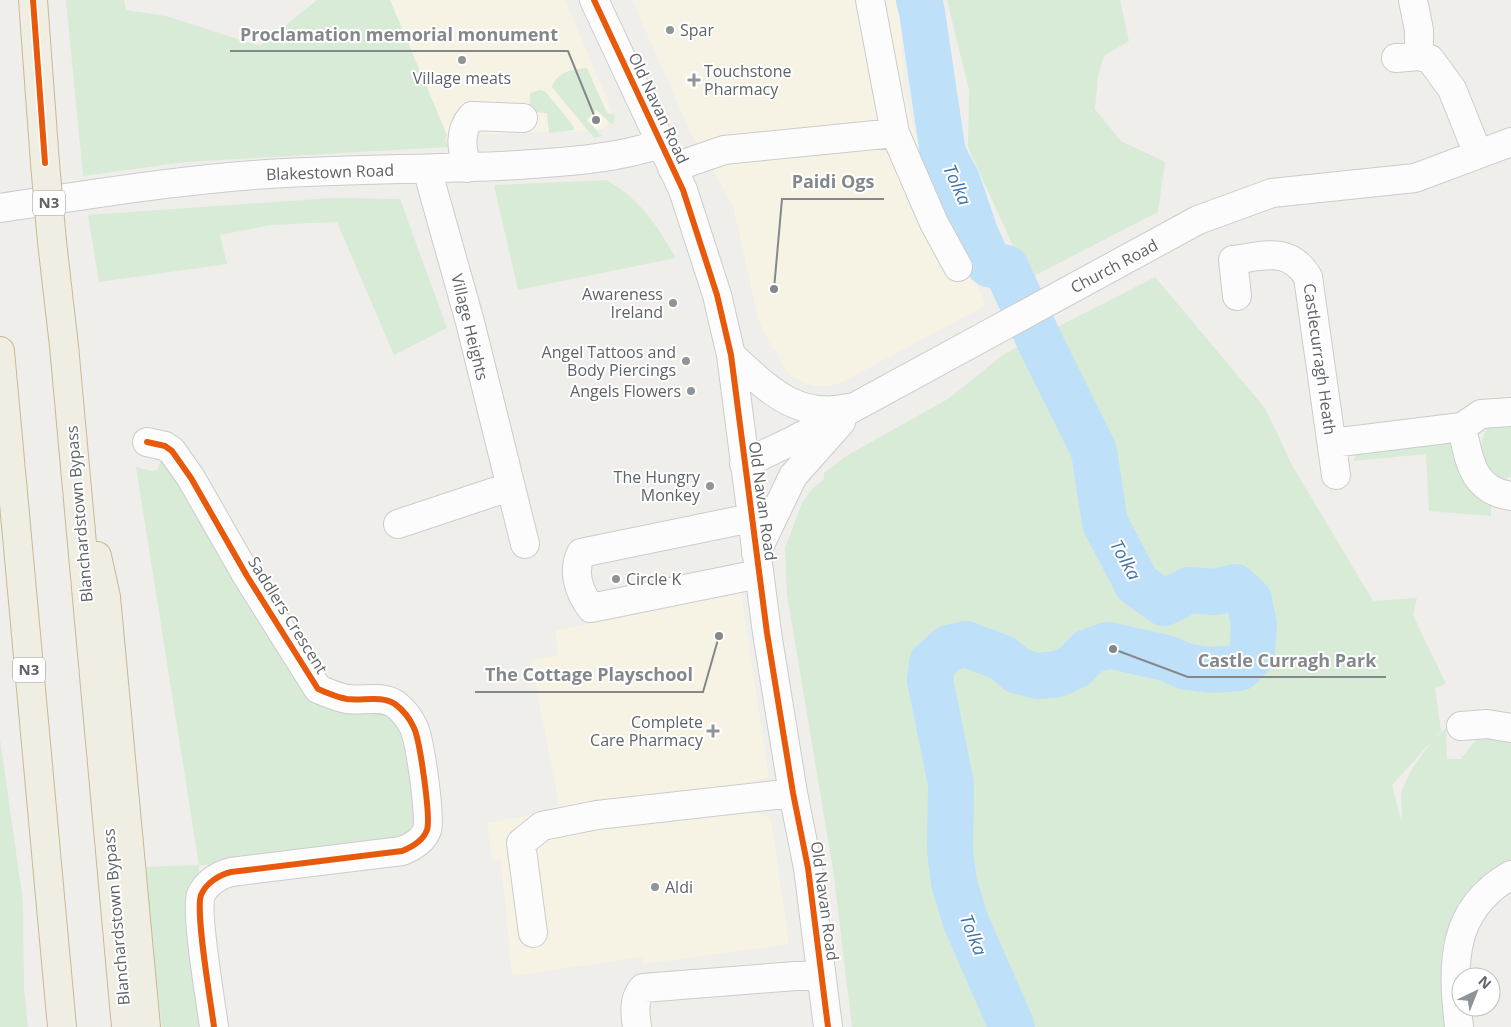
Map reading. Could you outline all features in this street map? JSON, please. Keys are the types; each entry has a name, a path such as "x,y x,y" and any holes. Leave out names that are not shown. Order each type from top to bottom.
{"highway":[{"name":"Blanchardstown Bypass","path":"33,0 52,242 64,346 72,452 126,1027"},
{"name":"N3","path":"0,350 62,1027"},
{"path":"72,452 106,597 146,1027"},
{"name":"N3","path":"56,1027 58,989"}],"street":[{"name":"Old Navan Road","path":"594,0 683,190 717,295 731,355 757,563 792,793 808,868 828,1027"},
{"path":"870,0 895,133 934,223 958,267"},
{"path":"1413,0 1419,30 1408,57 1430,59 1442,73 1471,134 1478,154"},
{"path":"468,168 461,144 466,123 472,116 524,118"},
{"path":"672,168 724,150 895,133"},
{"name":"Church Road","path":"744,464 856,406 1198,220 1263,196 1282,192 1415,178 1511,142"},
{"name":"Blakestown Road","path":"0,208 171,184 284,173 468,168 562,162 638,151 660,144"},
{"name":"Village Heights","path":"427,169 470,322 525,544"},
{"name":"Castlecurragh Heath","path":"1237,296 1233,260 1284,255 1302,266 1308,277 1336,475"},
{"path":"731,355 778,397 786,401 816,409 834,410 856,406"},
{"path":"751,518 581,553 575,566 582,596 591,608 757,563 784,491 793,476 856,406"},
{"name":"Castlecurragh Heath","path":"1332,443 1462,427 1481,414 1511,412"},
{"path":"1462,427 1468,455 1477,478 1492,491 1511,496"},
{"name":"Saddlers Crescent","path":"147,442 165,446 172,451 192,478 247,576 318,689 334,696 349,699 382,699 394,704 406,714 415,729 428,812 428,827 424,836 410,848 402,851 231,872 217,878 206,887 199,906 214,1027"},
{"path":"398,524 510,487"},
{"path":"1461,726 1487,724 1511,728"},
{"path":"533,933 520,843 542,826 597,815 792,793"},
{"path":"1459,1027 1454,977 1459,940 1469,915 1479,900 1496,883 1511,875"},
{"path":"637,1027 634,1008 639,993 643,988 821,974"}],"shaded area":[{"path":"390,0 565,0 612,111 605,128 590,131 447,135"},
{"path":"632,0 896,0 902,26 903,88 930,186 974,272 985,306 842,382 829,386 815,386 804,383 790,375 782,364 776,350 773,350 758,319 733,205 690,131"},
{"path":"741,592 769,777 754,781 760,814 771,818 789,944 643,964 642,957 512,976 501,860 492,861 487,823 544,813 558,804 531,660 558,655 555,631"}],"green space":[{"path":"66,0 124,0 126,10 166,16 260,46 317,0 390,0 447,135 445,139 448,147 186,162 83,176"},
{"path":"947,0 1120,0 1129,41 1104,56 1098,76 1095,109 1121,141 1165,162 1158,212 1028,279 968,147 969,90"},
{"path":"587,68 607,113 615,115 613,125 596,110 587,120 602,136 594,138 552,87 557,78 566,72"},
{"path":"540,90 545,91 574,127 574,130 549,133 547,113 529,112 530,93"},
{"path":"606,180 629,195 647,214 676,258 518,290 494,185"},
{"path":"332,198 400,199 447,328 394,355 337,222 271,225 220,235 227,264 99,282 88,215"},
{"path":"1155,277 1265,408 1292,465 1373,601 1417,598 1413,615 1446,684 1435,688 1441,731 1433,740 1446,728 1447,759 1461,759 1476,740 1487,734 1511,740 1511,862 1485,875 1476,883 1443,943 1441,959 1444,1027 852,1027 833,869 787,595 785,548 802,503 812,489 824,479 824,473 846,456 948,399 1004,354","holes":["1431,742 1410,772 1401,793 1402,823 1392,785"]},
{"path":"1511,417 1511,477 1508,477 1506,486 1488,473 1482,460 1481,448 1489,425"},
{"path":"1447,441 1454,446 1491,499 1491,516 1429,511 1426,454 1353,461 1359,451"},
{"path":"165,459 310,695 385,711 403,728 419,815 409,837 234,864 199,865 136,467 152,471 158,469 161,460"},
{"path":"0,739 23,901 24,988 28,1027 0,1027"},
{"path":"199,865 202,1027 162,1027 142,867"}],"waterway":[{"name":"Tolka","path":"919,0 943,154 957,180 975,233 989,264 1006,268 1094,451 1105,523 1137,584 1164,603 1189,590 1216,592 1235,587 1249,600 1254,625 1252,655 1239,668 1212,670 1187,667 1166,658 1108,645 1088,652 1075,666 1058,674 1038,676 1018,671 1003,658 966,644 949,648 932,663 930,680 951,784 950,851 954,883 966,922 1012,1027"}],"cycle path":[{"path":"33,0 45,163"},
{"path":"594,0 683,190 717,295 731,355 767,633 793,793 808,868 828,1027"},
{"path":"147,442 165,446 172,451 191,478 247,576 318,689 347,699 390,701 398,706 406,715 416,736 422,763 428,811 428,823 425,834 420,840 402,851 231,872 218,877 206,887 201,895 200,919 214,1027"}],"place":[{"name":"Spar","path":"670,30"},
{"name":"Village meats","path":"462,60"},
{"name":"Touchstone Pharmacy","path":"694,80"},
{"name":"Proclamation memorial monument","path":"596,120"},
{"name":"Paidi Ogs","path":"774,289"},
{"name":"Awareness Ireland","path":"673,303"},
{"name":"Angel Tattoos and Body Piercings","path":"686,361"},
{"name":"Angels Flowers","path":"691,391"},
{"name":"The Hungry Monkey","path":"710,486"},
{"name":"Circle K","path":"616,579"},
{"name":"The Cottage Playschool","path":"719,636"},
{"name":"Castle Curragh Park","path":"1113,649"},
{"name":"Complete Care Pharmacy","path":"713,731"},
{"name":"Aldi","path":"655,887"}]}
